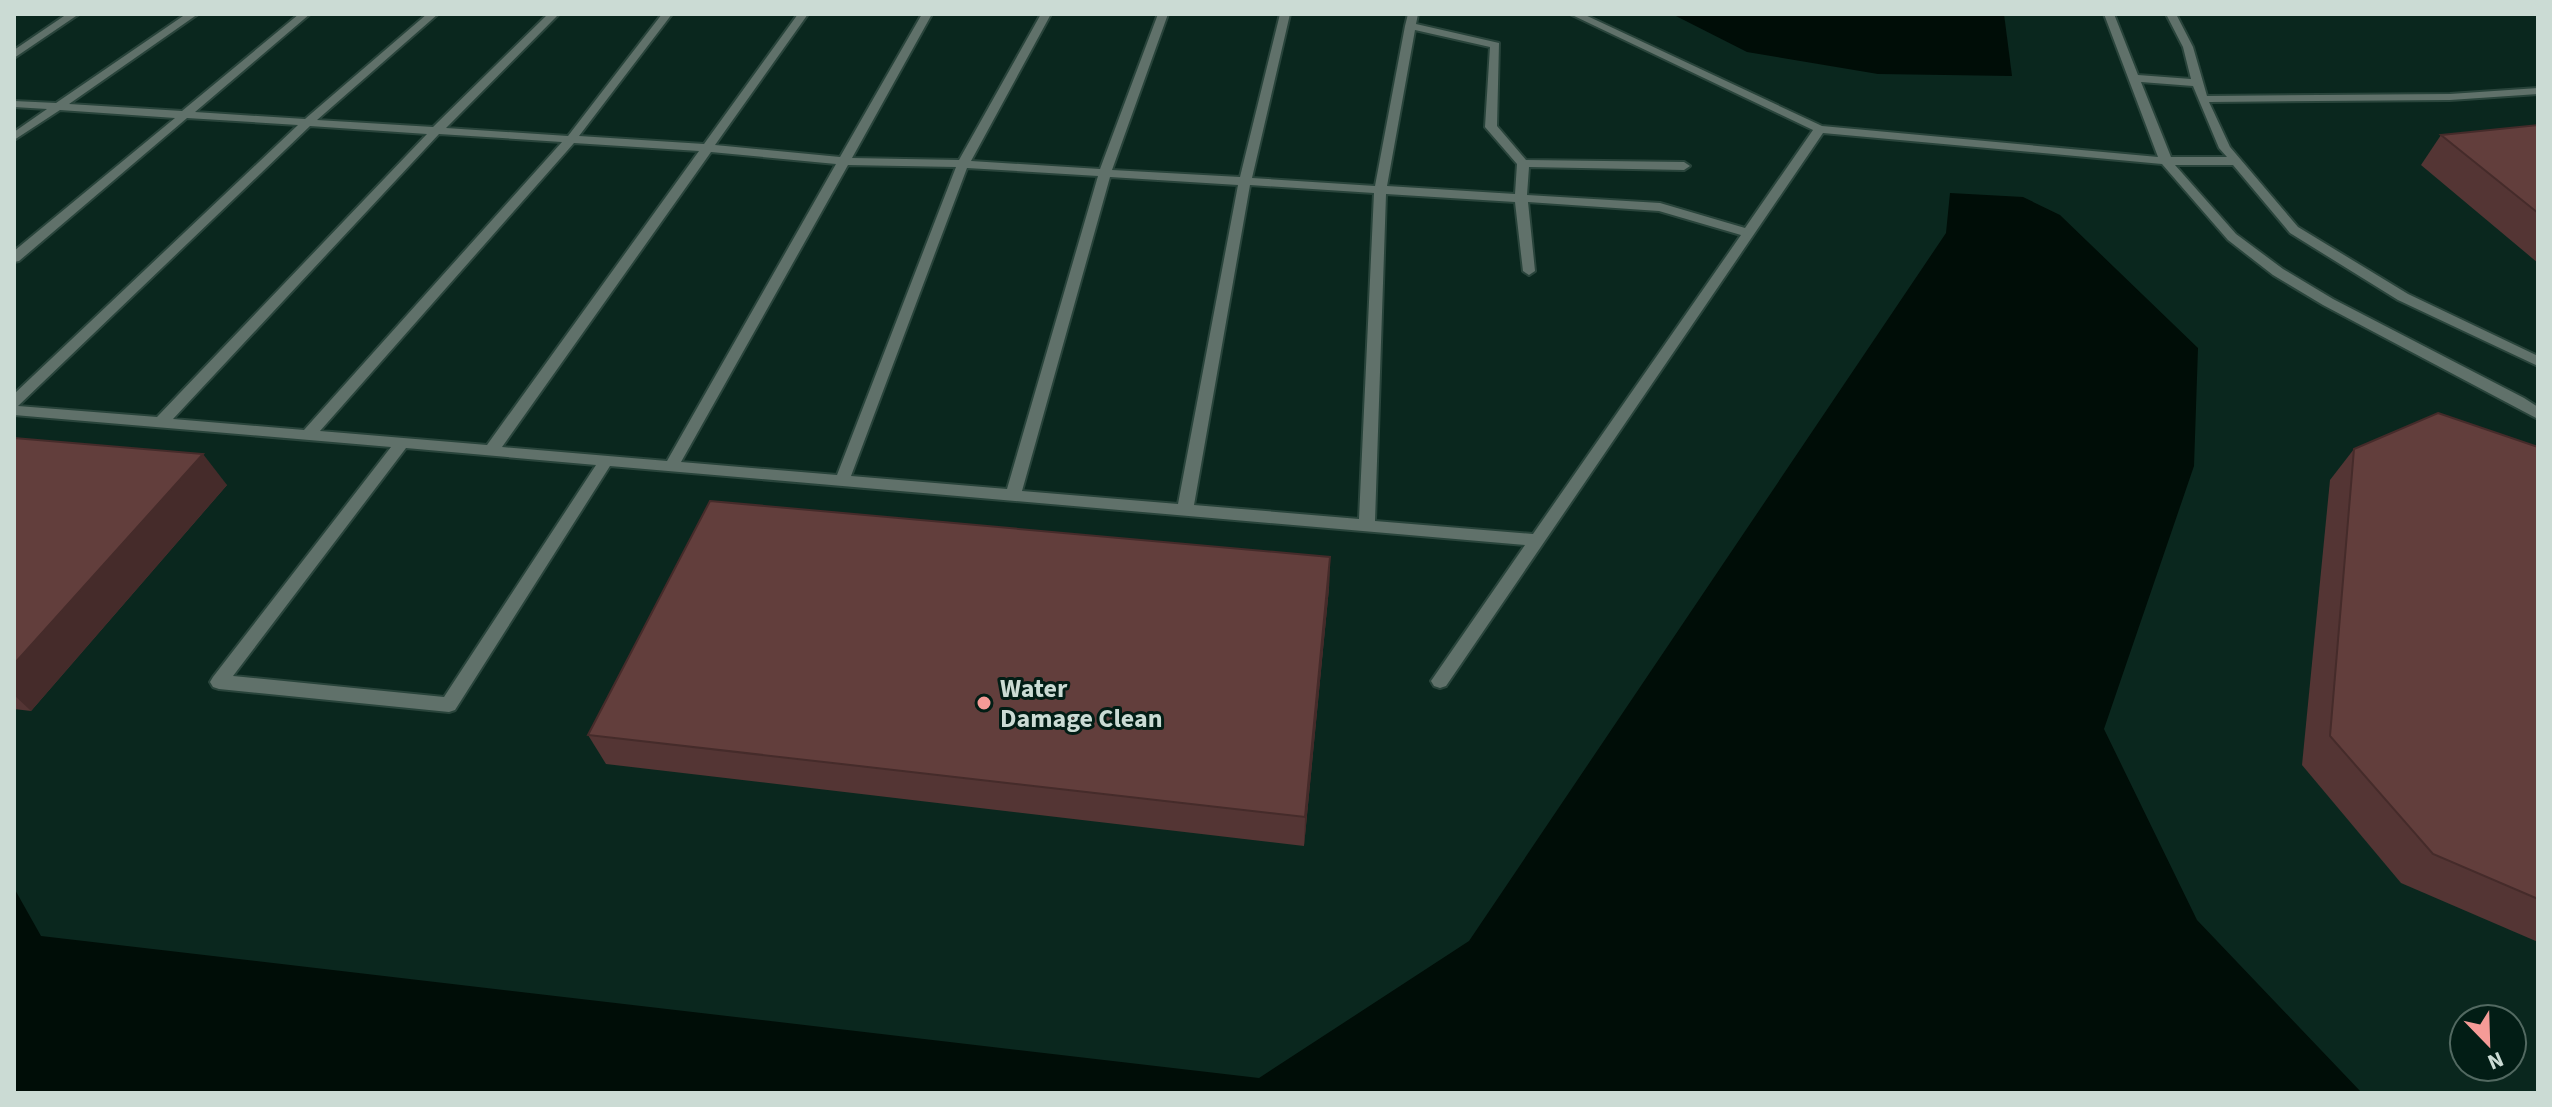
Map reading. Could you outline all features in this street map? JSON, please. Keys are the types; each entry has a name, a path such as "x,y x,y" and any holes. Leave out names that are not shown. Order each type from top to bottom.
{"lane":[{"path":"14,55 74,14"},
{"path":"14,137 193,14"},
{"path":"14,258 305,14"},
{"path":"14,402 307,123 433,14"},
{"path":"161,422 436,131 554,14"},
{"path":"308,435 571,139 667,14"},
{"path":"491,451 803,14"},
{"path":"671,466 927,14"},
{"path":"842,481 963,164 1046,14"},
{"path":"1013,496 1105,172 1163,14"},
{"path":"1185,510 1245,181 1285,14"},
{"path":"1575,14 1820,129 2166,161 2236,161"},
{"path":"2109,14 2143,109 2166,161 2232,237 2278,272 2328,302 2519,401 2538,414"},
{"path":"2171,14 2188,47 2202,99 2225,148 2294,230 2403,297 2538,362"},
{"path":"1367,526 1380,189 1411,20 1495,45 1491,127 1523,163 1521,198 1529,271"},
{"path":"2134,78 2197,83"},
{"path":"2202,99 2450,97 2538,91"},
{"path":"14,104 706,148 844,161 1105,172 1660,207 1748,233"},
{"path":"1440,681 1820,129"},
{"path":"1523,163 1684,166"},
{"path":"14,410 1536,540"},
{"path":"402,443 219,682 449,705 606,461"}],"shaded area":[{"path":"1672,14 2004,14 2012,76 1878,74 1747,52"},
{"path":"1950,193 2023,197 2060,215 2198,348 2194,466 2104,729 2197,920 2362,1093 14,1093 14,888 41,936 1259,1078 1469,941 1946,233"}],"building":[{"path":"2538,125 2538,213 2441,135"},
{"path":"2438,413 2538,447 2538,899 2433,854 2330,736 2354,449"},
{"path":"14,438 203,454 14,664"},
{"path":"710,501 1330,557 1305,817 588,735"}],"place":[{"name":"Water Damage Clean","path":"984,703"}]}
